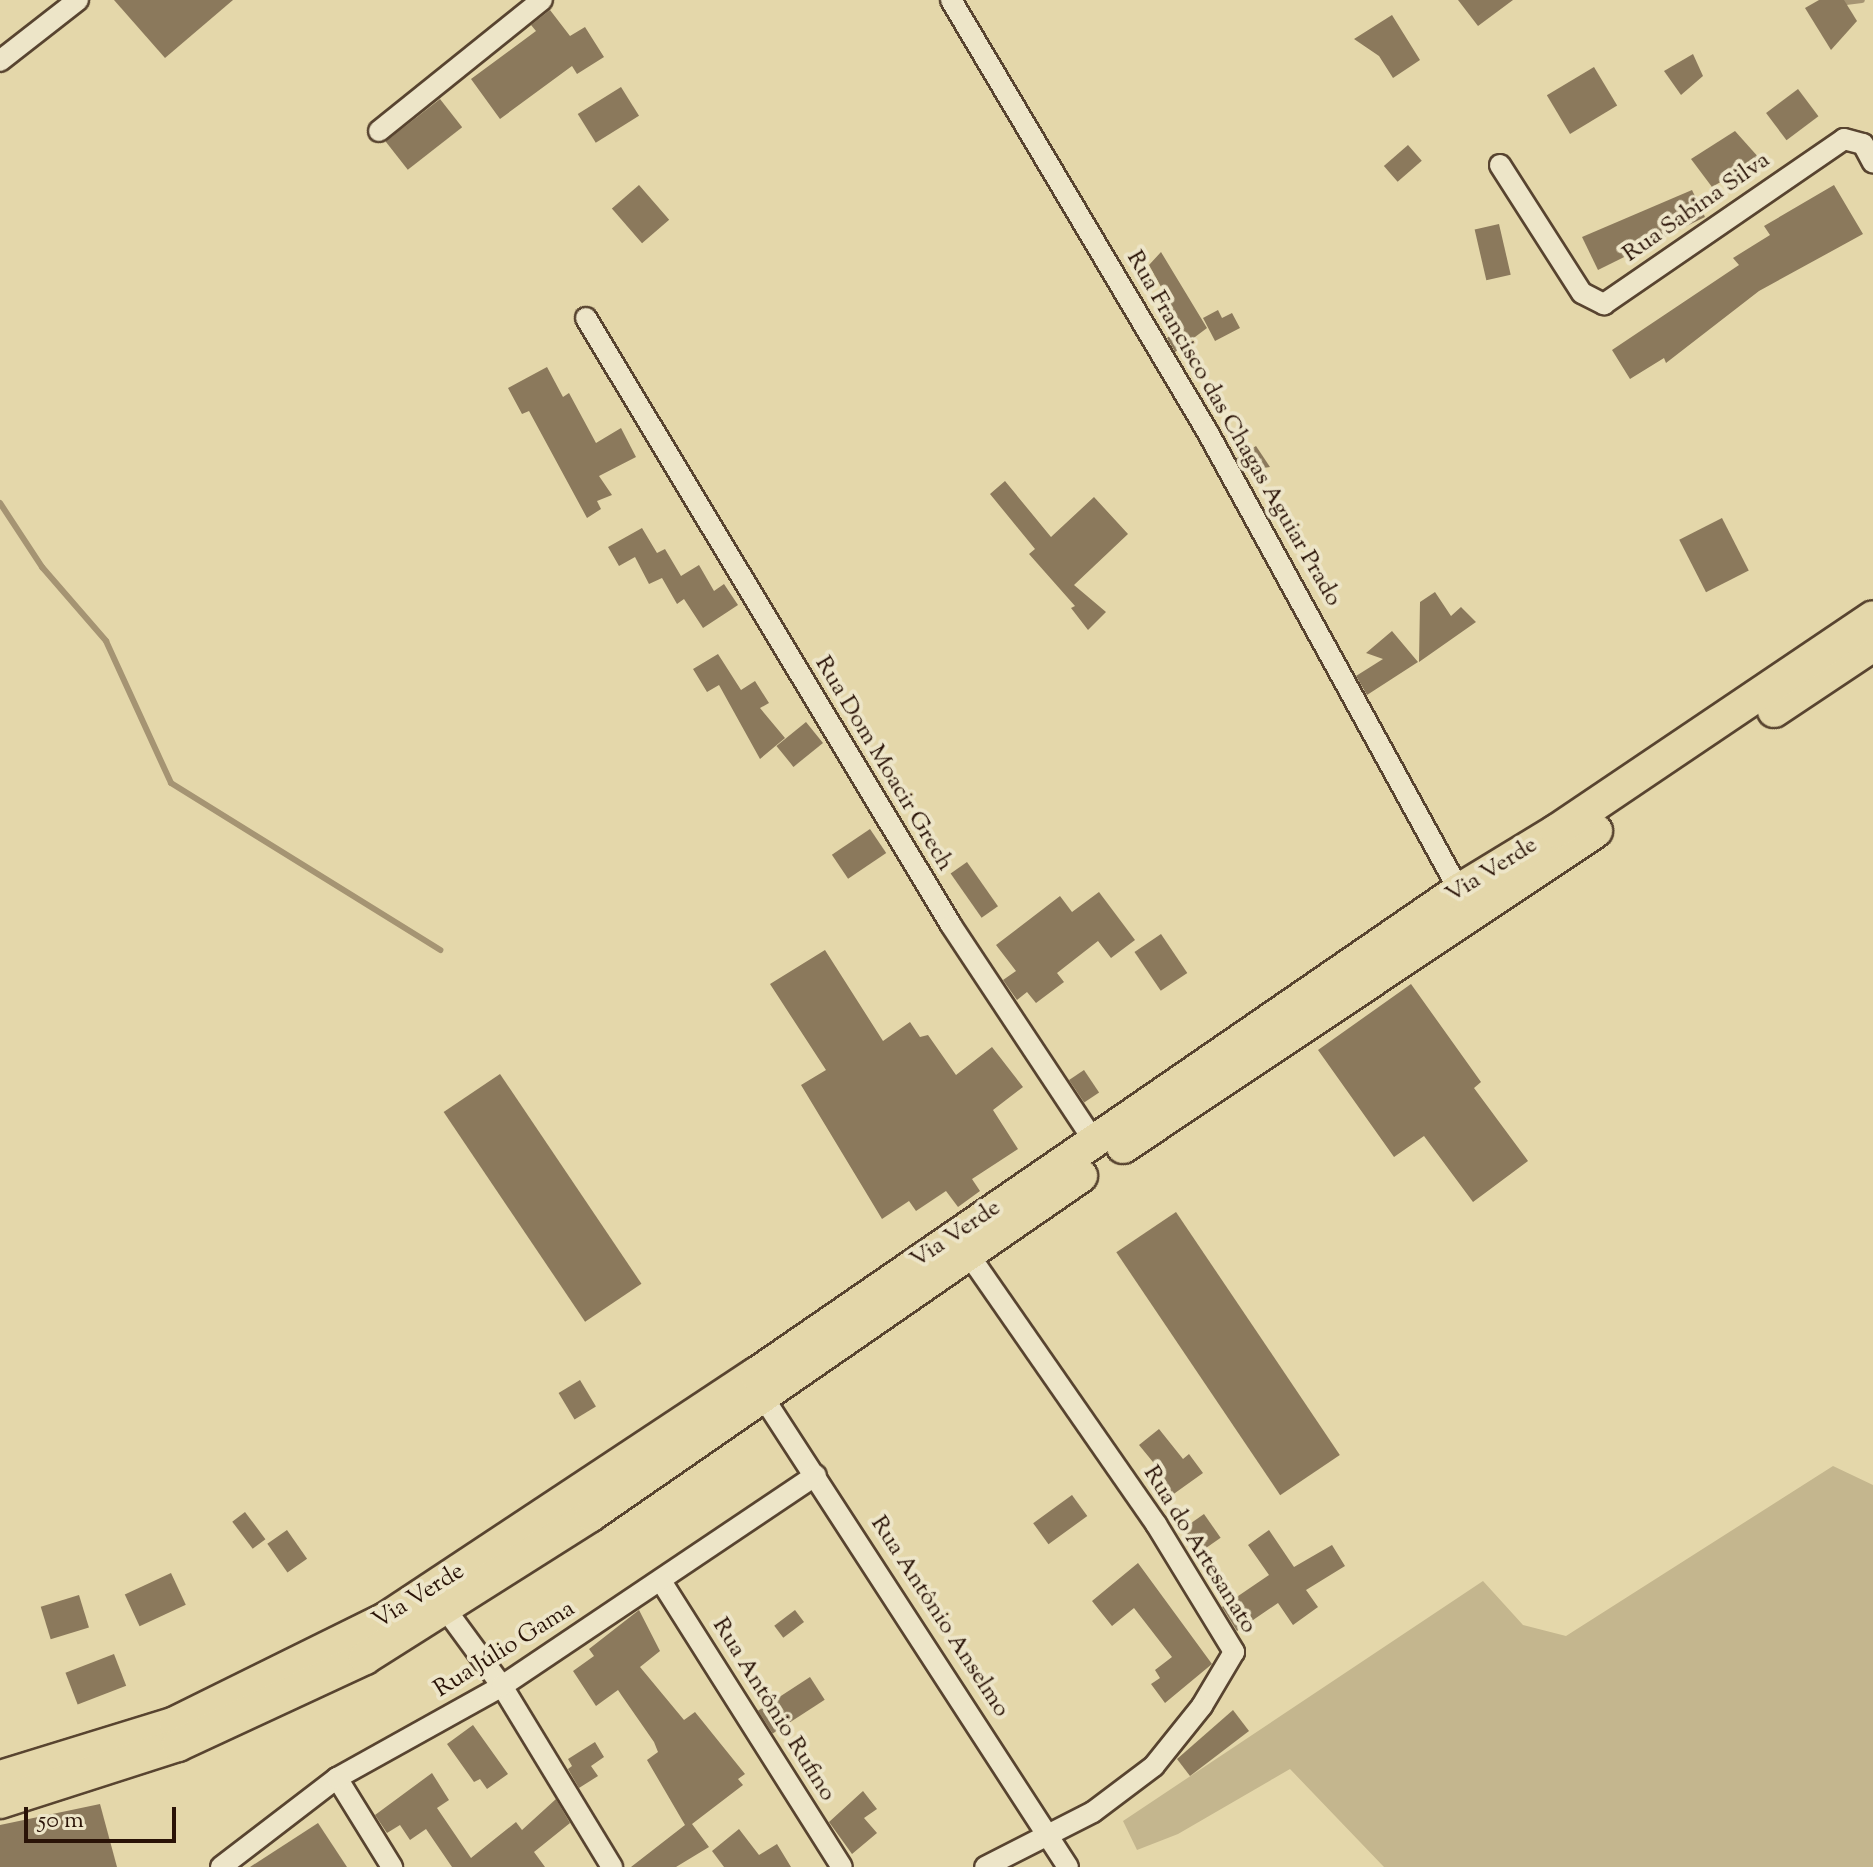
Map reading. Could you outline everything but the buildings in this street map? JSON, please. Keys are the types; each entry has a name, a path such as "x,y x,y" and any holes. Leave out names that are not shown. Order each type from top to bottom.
{"main road":[{"name":"Via Verde","path":"0,1777 175,1723 438,1600 1459,890 1556,831 1873,617"},
{"name":"Via Verde","path":"0,1802 178,1745 282,1700 763,1397 1873,645"}],"street":[{"path":"0,61 78,0"},
{"path":"379,131 542,0"},
{"name":"Rua Francisco das Chagas Aguiar Prado","path":"951,0 1214,444 1459,890"},
{"name":"Rua Sabina Silva","path":"1500,165 1582,293 1596,303 1612,301 1826,149 1853,138 1873,163"},
{"name":"Rua Dom Moacir Grech","path":"586,318 943,912 1094,1141"},
{"name":"Rua do Artesanato","path":"969,1255 1156,1524 1234,1652 1202,1706 1154,1766 1093,1812 1046,1832"},
{"name":"Rua Antônio Anselmo","path":"763,1397 1068,1867"},
{"name":"Rua Júlio Gama","path":"221,1867 337,1778 502,1686 816,1475"},
{"name":"Rua Antônio Rufino","path":"661,1581 842,1867"},
{"path":"438,1600 502,1686 612,1867"},
{"path":"337,1778 392,1867"},
{"path":"985,1867 1046,1832"}],"shaded area":[{"path":"1833,1466 1873,1485 1873,1867 1384,1867 1290,1769 1178,1834 1137,1850 1123,1821 1483,1581 1523,1625 1566,1636"}],"waterway":[{"path":"1838,3 1862,0"},
{"path":"0,503 42,567 106,641 171,783 440,950"}]}
